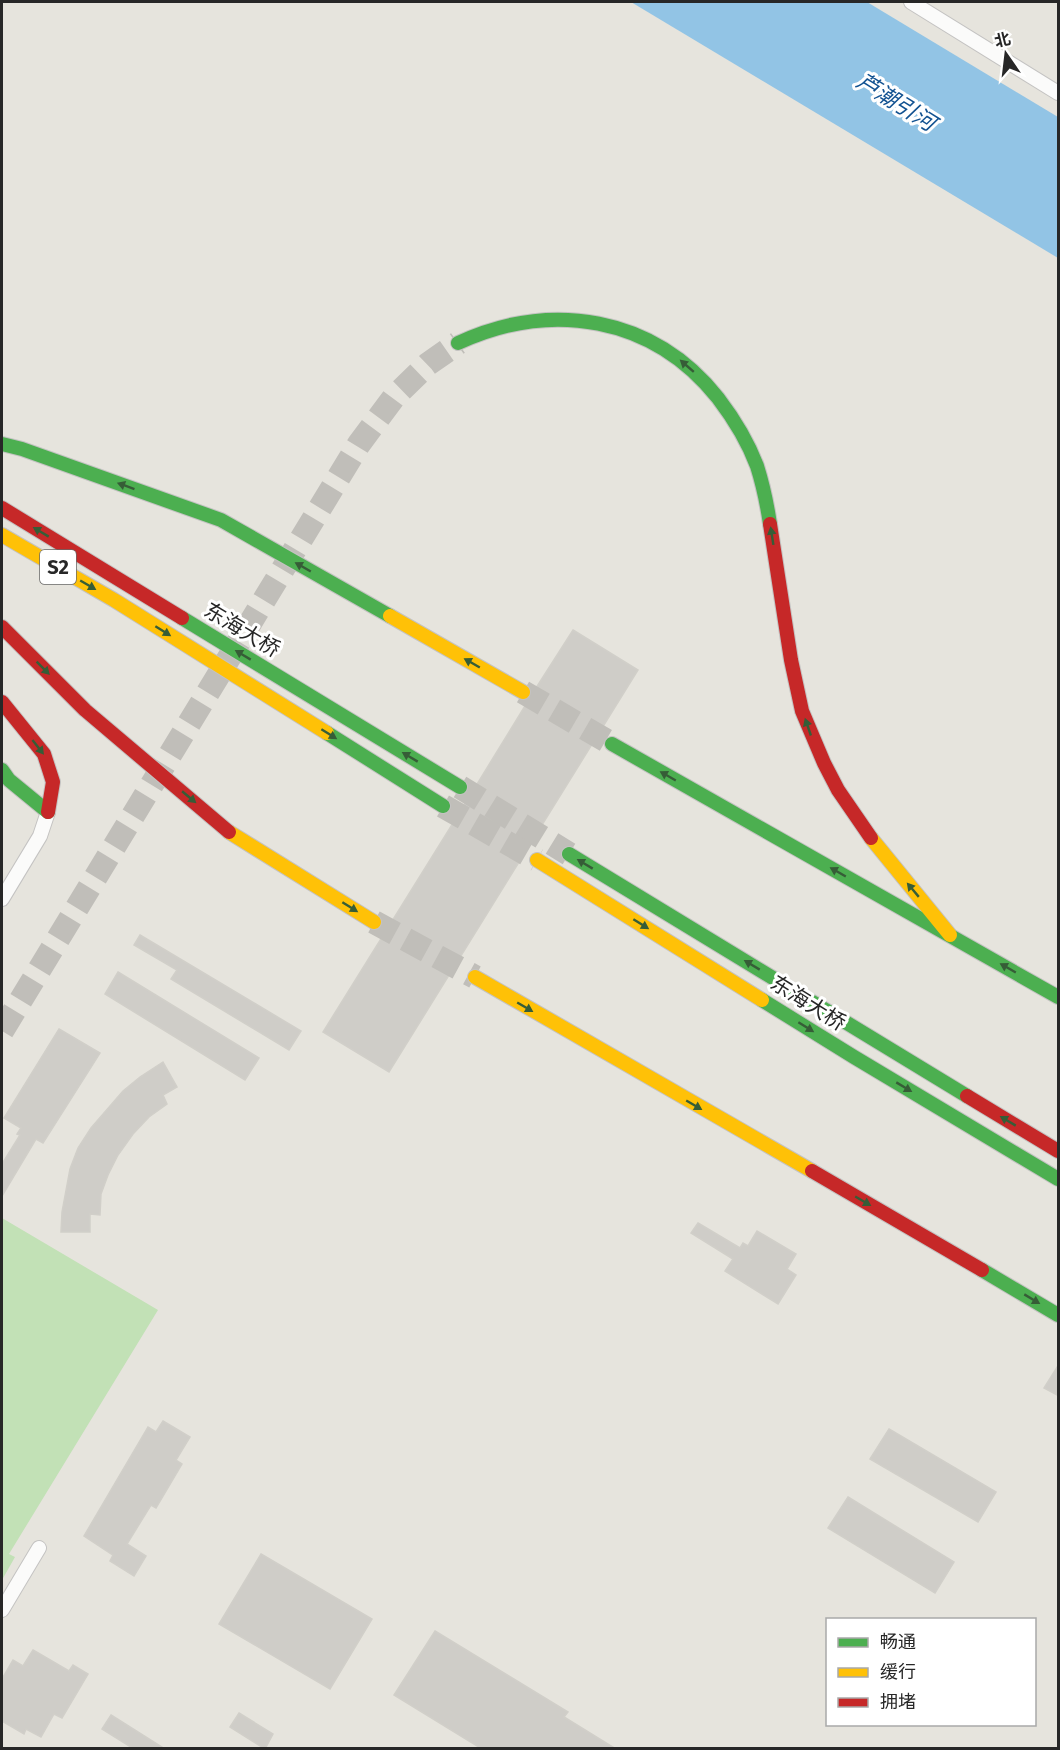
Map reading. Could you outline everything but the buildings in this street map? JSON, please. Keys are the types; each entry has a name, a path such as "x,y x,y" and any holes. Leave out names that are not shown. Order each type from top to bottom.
{"main road":[{"path":"458,343 476,333 501,325 534,319 574,319 608,326 652,341 685,363 710,387 733,418 753,458 767,505 790,654 811,736 840,795 880,851 950,935"},
{"path":"2,444 221,520 523,692"},
{"name":"东海大桥","path":"2,508 460,787"},
{"name":"东海大桥","path":"2,535 114,600 443,806"},
{"path":"2,627 85,710 234,836 374,922"},
{"path":"2,702 44,754 53,782 48,812 9,780 2,770"},
{"path":"612,744 1059,997"},
{"name":"东海大桥","path":"569,854 1059,1151"},
{"name":"东海大桥","path":"537,860 854,1057 1059,1179"},
{"path":"475,977 1059,1315"}],"street":[{"path":"911,2 1059,93"},
{"path":"2,899 40,836 48,812"},
{"path":"2,1610 39,1548"}],"green space":[{"path":"2,1218 158,1310 9,1554 15,1557 2,1580"}],"water":[{"name":"芦潮引河","path":"631,2 867,2 1058,117 1058,258"}],"tunnel":[{"path":"2,1031 359,444 394,397 428,364 458,343"},
{"path":"523,692 612,744"},
{"path":"460,787 569,854"},
{"path":"443,806 537,860"},
{"path":"374,922 475,977"}],"traffic: fast":[{"path":"458,343 493,330 529,322 564,320 598,324 632,333 663,349 692,370 718,398 735,422 757,466 770,524"},
{"path":"2,444 22,449 221,520 390,616"},
{"path":"182,618 460,787"},
{"path":"327,733 443,806"},
{"path":"612,744 1058,997"},
{"path":"2,770 9,780 48,812"},
{"path":"569,854 967,1096"},
{"path":"762,1000 1058,1179"},
{"path":"982,1270 1058,1315"}],"traffic: slow":[{"path":"2,535 114,600 327,733"},
{"path":"390,616 523,692"},
{"path":"229,832 374,922"},
{"path":"871,838 950,935"},
{"path":"537,860 762,1000"},
{"path":"475,977 812,1171"}],"traffic: jam":[{"path":"2,508 182,618"},
{"path":"770,524 791,660 802,711 838,790 871,838"},
{"path":"2,627 85,710 229,832"},
{"path":"2,702 44,754 53,782 48,812"},
{"path":"967,1096 1058,1151"},
{"path":"812,1171 982,1270"}]}
